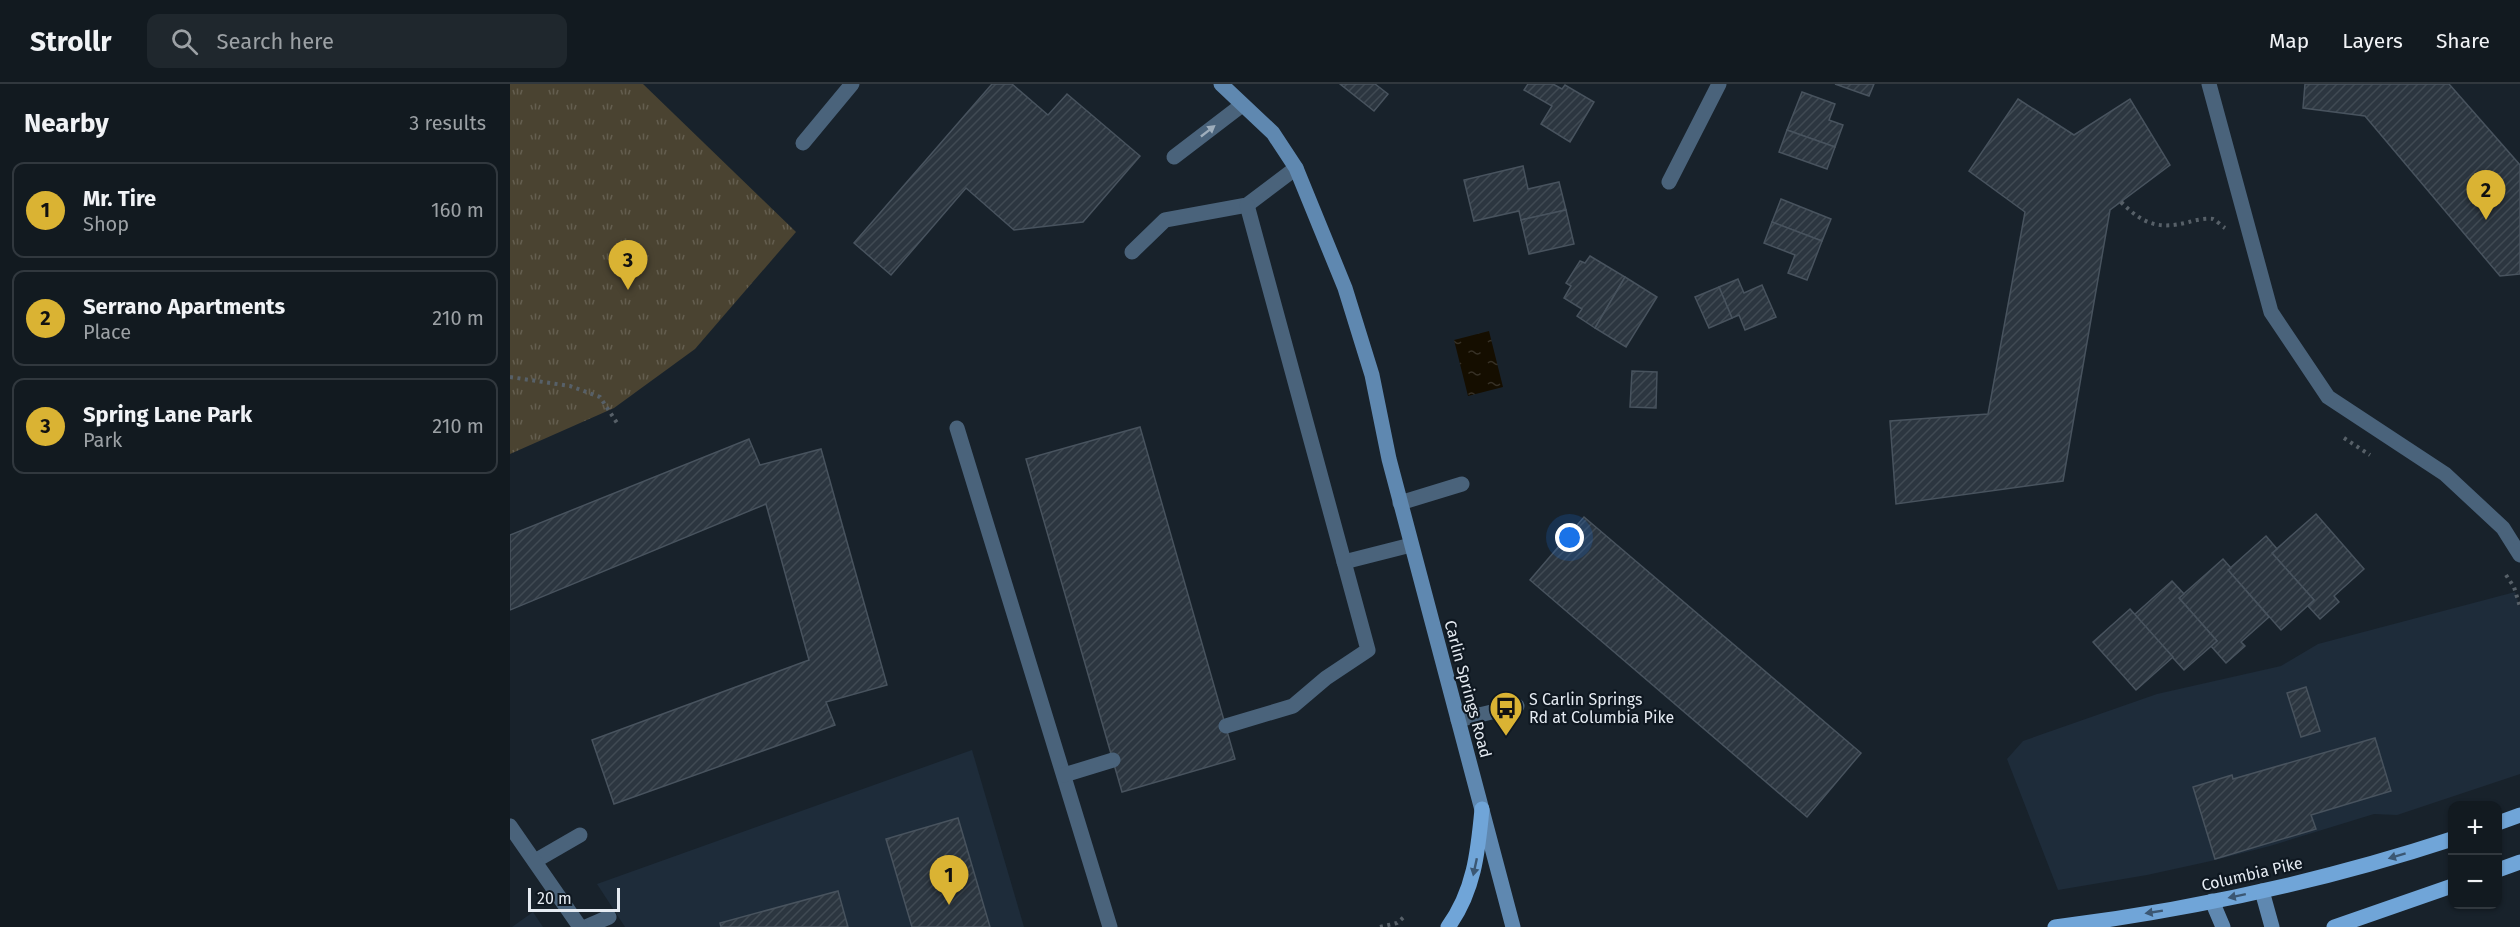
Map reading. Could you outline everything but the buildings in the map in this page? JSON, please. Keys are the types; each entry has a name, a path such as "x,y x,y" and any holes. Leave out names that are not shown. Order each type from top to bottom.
{"main road":[{"name":"Carlin Springs Road","path":"1221,84 1273,133 1296,168 1345,288 1372,375 1400,503 1513,927"},
{"path":"1448,927 1461,909 1473,875 1482,809"},
{"path":"2502,822 2520,815"},
{"name":"Columbia Pike","path":"2055,927 2262,891 2377,862 2448,839"},
{"path":"2502,869 2520,862"},
{"path":"2334,927 2448,887"},
{"path":"2262,891 2272,927"},
{"path":"2212,901 2223,927"}],"street":[{"path":"803,143 852,84"},
{"path":"1669,182 1719,84"},
{"path":"2209,84 2271,312 2328,397 2445,474 2503,528 2520,555"},
{"path":"1174,157 1242,105"},
{"path":"1132,252 1165,220 1247,205 1296,168"},
{"path":"1226,726 1293,706 1326,678 1368,650 1247,205"},
{"path":"957,428 1110,927"},
{"path":"1400,503 1462,484"},
{"path":"1344,562 1412,544"},
{"path":"1458,720 1517,706"},
{"path":"1064,775 1113,760"},
{"path":"510,826 580,927"},
{"path":"535,861 580,834"},
{"path":"586,927 609,917"}],"path":[{"path":"510,377 570,386 600,397 617,423"},
{"path":"1380,927 1397,923 1404,917"}],"shaded area":[{"path":"2515,592 2520,607 2520,774 2397,815 2374,814 2270,846 2211,861 2147,875 2058,890 2007,759 2023,741 2157,694 2281,666 2318,644"},
{"path":"972,750 1024,927 625,927 597,884"},
{"path":"533,912 543,927 512,927"}],"green space":[{"path":"510,84 643,84 796,232 695,349 614,408 510,454"}],"water":[{"path":"1489,331 1503,387 1468,396 1454,340"}],"place":[{"name":"Serrano Apartments","path":"2486,220"},
{"name":"Spring Lane Park","path":"628,290"},
{"name":"S Carlin Springs Rd at Columbia Pike","path":"1506,737"},
{"name":"Mr. Tire","path":"949,905"}]}
